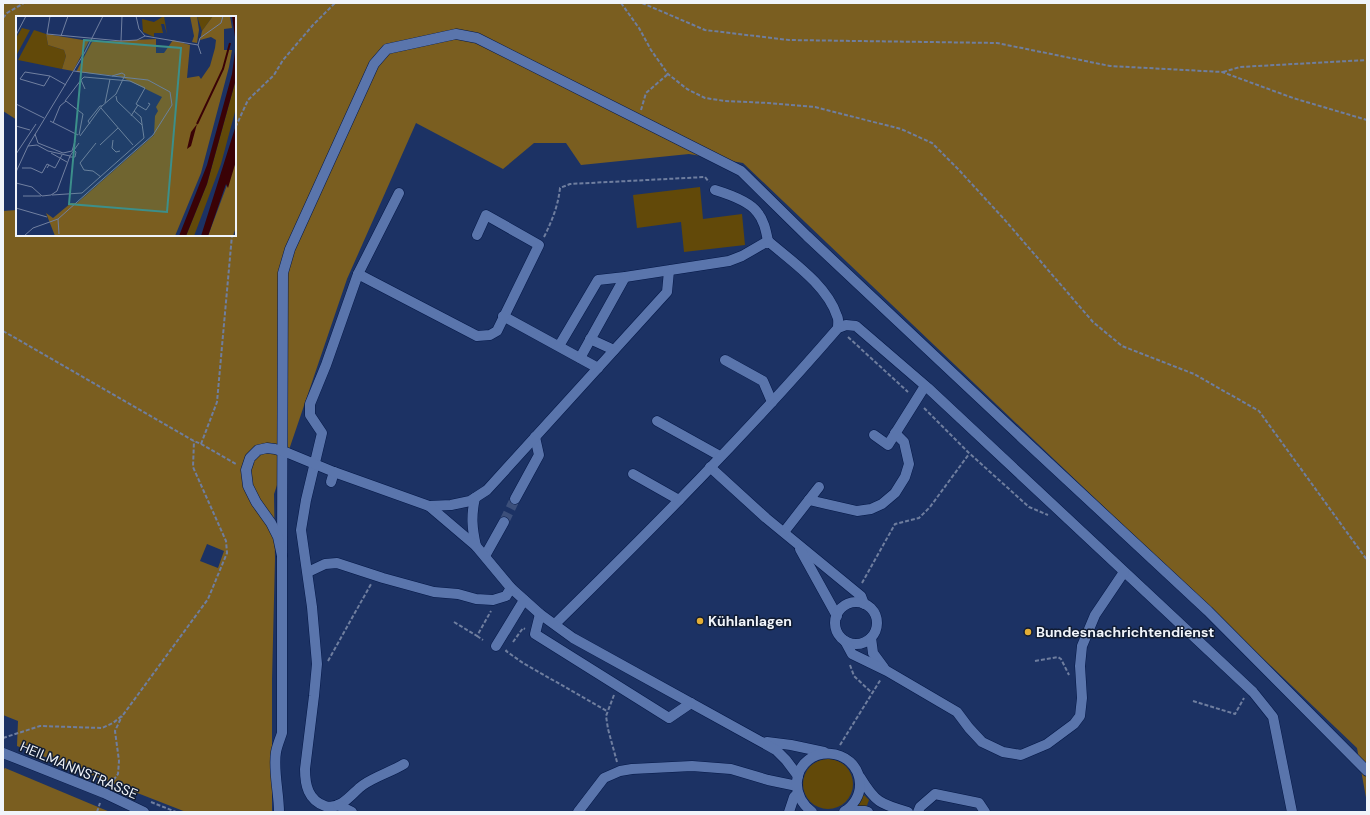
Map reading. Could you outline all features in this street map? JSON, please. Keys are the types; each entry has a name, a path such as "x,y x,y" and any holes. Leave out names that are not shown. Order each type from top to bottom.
{"street":[{"path":"279,812 279,795 275,773 276,752 282,733 283,273 290,249 374,64 387,49 456,34 477,38 741,171 807,236 1208,611 1367,771"},
{"path":"715,190 726,193 744,202 757,211 765,226 768,241 816,283 828,298 838,316 838,328"},
{"path":"399,192 358,274 326,366 310,404 310,415 322,433 306,500 301,530 308,572 317,664 305,780 307,789 312,798 320,804 328,807 338,805 343,803 363,785 404,764"},
{"path":"358,274 477,336 490,335 497,330 539,245 486,215 477,234"},
{"path":"559,346 598,280 669,271 729,261 742,256 768,241"},
{"path":"282,556 278,537 271,523 256,502 248,486 246,470 250,458 258,450 267,448 282,452 315,464 333,477 429,506 451,505 470,501 487,490 667,292 669,271"},
{"path":"580,358 625,277"},
{"path":"503,316 598,368"},
{"path":"555,624 679,500 772,402 838,328 846,324 856,326 925,386 1251,691 1273,717 1292,812"},
{"path":"590,340 614,350"},
{"path":"725,360 763,381 772,402"},
{"path":"874,435 888,445 925,386"},
{"path":"657,421 720,456"},
{"path":"809,500 857,511 871,509 882,504 895,493 905,477 909,464 904,442 896,433"},
{"path":"515,499 539,456 535,437"},
{"path":"710,467 766,518 857,592 861,596 864,604 873,611 877,622 871,638 856,644 845,641"},
{"path":"633,474 679,500"},
{"path":"784,532 819,487"},
{"path":"475,498 472,510 472,526 476,546"},
{"path":"429,506 476,546 511,588 540,614 573,638 776,750 798,776"},
{"path":"485,556 504,522"},
{"path":"797,543 837,616"},
{"path":"308,572 325,564 337,563 375,576 434,592 458,594 476,599 493,600 506,596 511,588"},
{"path":"864,604 848,604 843,607 837,616 837,633 845,641 852,654 886,671 957,712 968,728 982,742 1003,752 1021,755 1047,744 1074,724 1080,716 1082,698 1080,666 1082,646 1095,615 1124,572"},
{"path":"496,646 524,600"},
{"path":"540,614 535,634 669,718 691,703"},
{"path":"871,638 873,652 877,660 886,671"},
{"path":"761,742 790,745 837,754 844,757 851,762 870,793 885,805 908,812"},
{"path":"789,812 797,790 798,776 802,767 808,760 817,755 826,753"},
{"name":"HEILMANNSTRASSE","path":"3,754 104,793 144,812"},
{"path":"578,812 604,778 620,770 632,768 692,766 732,769 797,790"},
{"path":"845,812 853,805 858,796 860,786 859,776"},
{"path":"797,790 801,800 812,812"},
{"path":"918,812 920,808 935,794 979,804 985,812"},
{"path":"338,805 352,812"},
{"path":"845,812 868,812"}],"path":[{"path":"3,18 7,13 24,3"},
{"path":"236,126 248,100 274,75 283,60 313,25 335,3"},
{"path":"621,3 639,28 651,50 668,74 687,89 705,98 725,101 815,107 901,129 932,143 999,214 1093,322 1122,346 1194,374 1259,411 1367,560"},
{"path":"642,3 705,30 789,40 997,43 1110,66 1222,72 1292,98 1367,120"},
{"path":"1222,72 1240,67 1367,60"},
{"path":"644,123 641,112 646,93 668,74"},
{"path":"539,245 551,223 558,202 560,188 570,184 705,177 715,190"},
{"path":"201,444 217,402 232,236"},
{"path":"838,328 917,401 969,453 1029,507 1047,516 1057,509"},
{"path":"3,331 246,470"},
{"path":"97,812 104,793 118,774 119,761 115,730 123,715 208,599 227,553 226,541 193,467 194,441"},
{"path":"857,592 895,524 919,518 930,507 969,453"},
{"path":"325,667 375,576"},
{"path":"476,636 496,599"},
{"path":"454,622 483,640"},
{"path":"535,634 523,628 506,651 523,663 607,711"},
{"path":"852,654 848,662 854,676 872,693"},
{"path":"1035,661 1058,657 1067,669 1070,679"},
{"path":"837,754 842,742 886,671"},
{"path":"618,686 606,716 608,729 620,770"},
{"path":"1193,701 1235,714 1251,691"},
{"path":"3,738 40,726 102,728 113,723 123,715"}],"shaded area":[{"path":"3,3 1367,3 1367,803 1357,748 743,163 689,154 581,165 566,143 534,143 503,169 416,123 347,279 274,494 275,559 272,679 272,812 186,812 17,746 18,721 3,715 3,211 16,210 16,236 236,236 236,16 16,16 16,119 3,111","holes":["207,544 224,551 218,568 200,561"]},
{"path":"700,187 703,219 742,214 745,245 684,252 681,222 637,228 633,195"},
{"path":"828,759 838,761 846,766 851,774 853,784 851,794 846,802 838,807 828,809 818,807 810,802 805,794 803,784 805,774 810,766 818,761"},
{"path":"5,768 110,812 3,812 3,770"},
{"path":"862,793 869,800 866,808 856,806"}],"tunnel":[{"path":"504,522 515,499"}],"place":[{"name":"Kühlanlagen","path":"700,621"},
{"name":"Bundesnachrichtendienst","path":"1028,632"}]}
